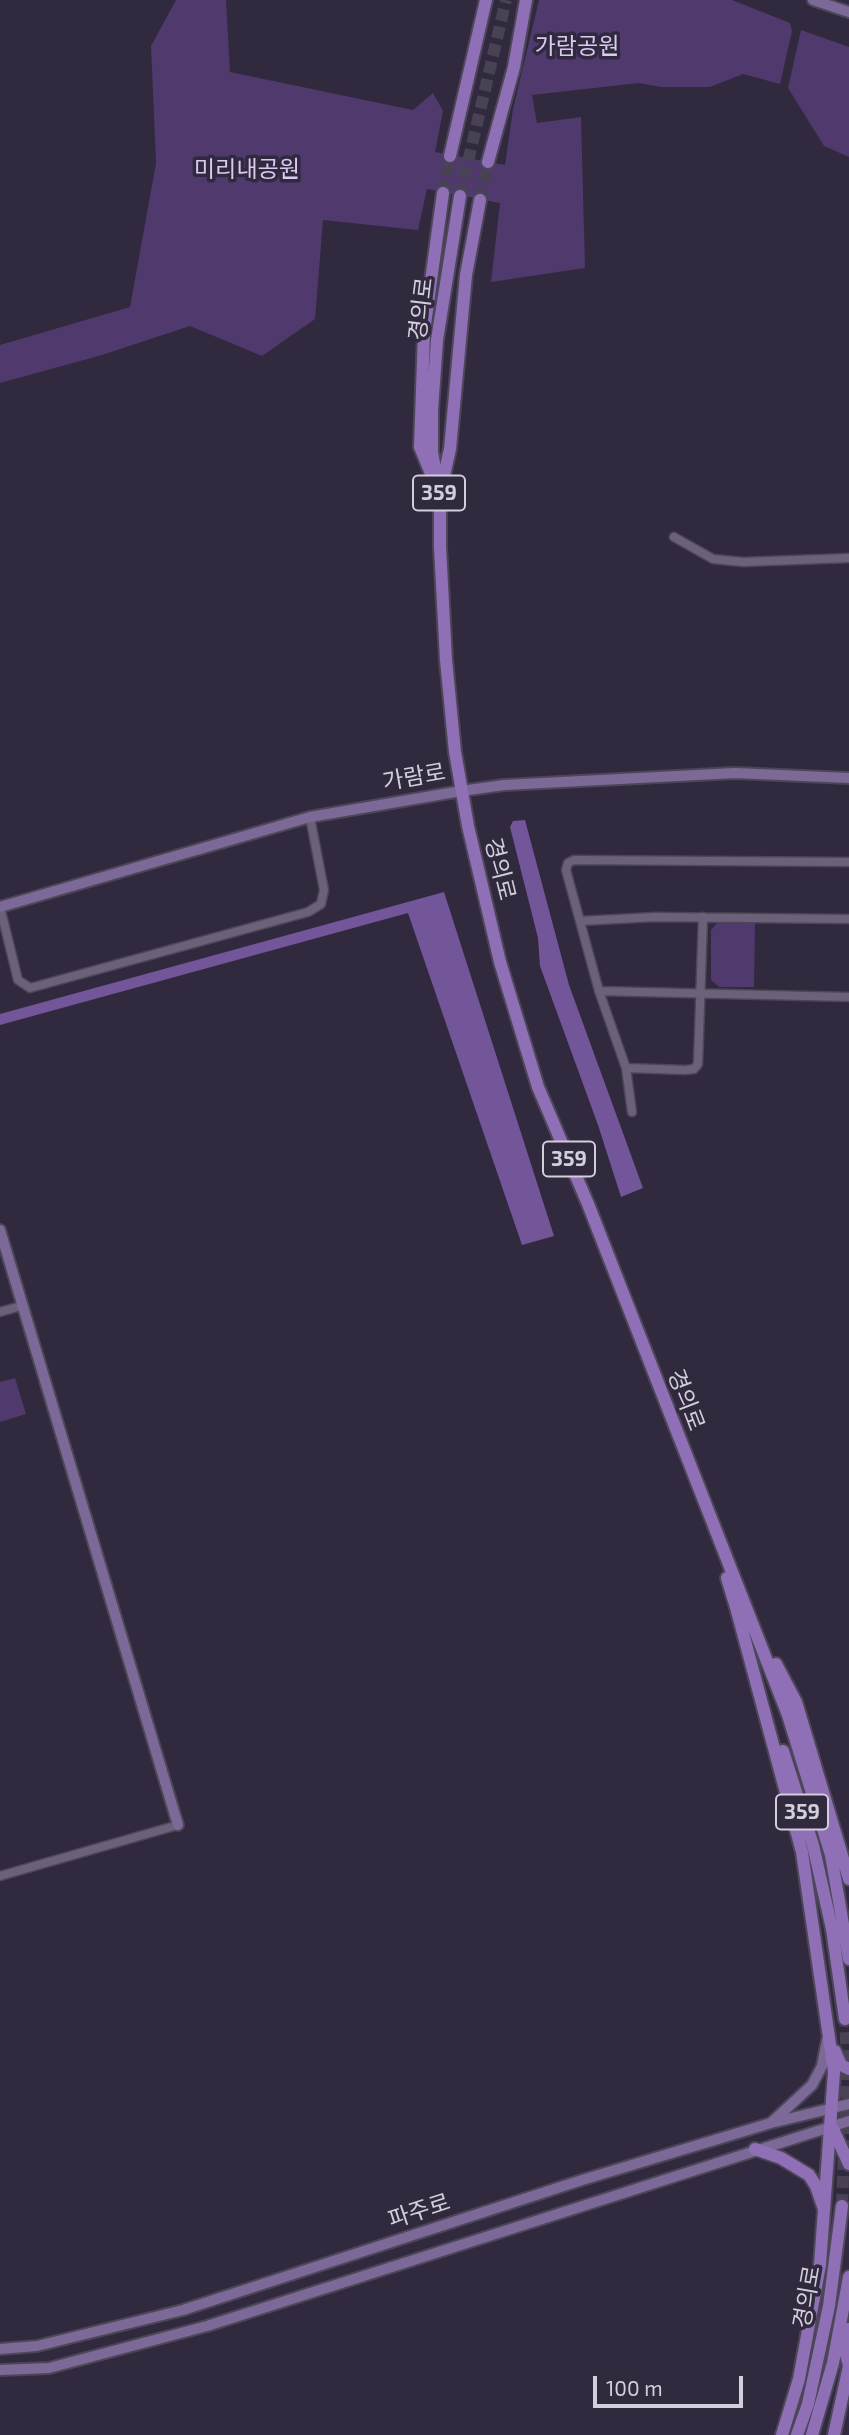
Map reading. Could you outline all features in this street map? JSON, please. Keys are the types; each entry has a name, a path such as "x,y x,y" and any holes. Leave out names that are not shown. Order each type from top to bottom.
{"main road":[{"path":"450,156 486,0"},
{"path":"488,162 514,67 526,0"},
{"path":"813,0 849,12"},
{"path":"440,496 420,447 424,332 443,193"},
{"name":"경의로","path":"460,196 437,340 432,452 440,496 446,660 461,790 500,962 538,1087 588,1205 743,1611 813,1845 832,1930 845,2019"},
{"path":"440,496 450,449 466,275 480,200"},
{"name":"가람로","path":"0,907 310,817 461,790 504,785 735,773 849,778"},
{"path":"0,1230 178,1825"},
{"path":"743,1611 796,1702 849,1879"},
{"path":"743,1611 802,1852 834,2072 826,2215 820,2264 799,2379 782,2435"},
{"name":"경의로","path":"743,1611 788,1715 831,1855 849,1959"},
{"path":"828,2036 841,2065 849,2069"},
{"path":"771,2123 813,2085 822,2066 828,2036"},
{"name":"파주로","path":"0,2349 37,2346 183,2310 569,2185 771,2123 849,2104"},
{"name":"파주로","path":"0,2371 49,2368 207,2326 849,2121"},
{"path":"832,2126 849,2164"},
{"path":"755,2149 781,2158 809,2175 816,2186 826,2215"},
{"name":"경의로","path":"797,2435 808,2404 829,2306 842,2206"},
{"name":"경의로","path":"812,2435 833,2363 849,2277"},
{"path":"836,2429 849,2365 845,2351 849,2329"},
{"path":"836,2429 849,2403"}],"street":[{"path":"674,537 713,559 743,562 848,560"},
{"path":"0,907 18,980 30,988 308,912 321,904 324,890 310,817"},
{"path":"632,1112 626,1068 599,991 566,870 568,863 575,860 849,862"},
{"path":"626,1068 694,1069 698,1064 703,918"},
{"path":"580,921 849,919"},
{"path":"599,991 849,997"},
{"path":"0,1312 21,1306"},
{"path":"0,1876 178,1825"}],"green space":[{"name":"미리내공원","path":"176,0 226,0 230,72 413,110 433,93 443,111 435,152 505,165 513,109 539,0 732,0 790,23 792,31 780,84 743,74 710,87 661,87 639,83 532,95 537,123 581,117 585,268 491,282 500,203 427,189 418,230 323,220 315,319 262,356 190,326 102,355 0,383 0,345 130,307 156,163 151,46"},
{"path":"801,30 849,47 849,157 824,146 788,88"},
{"path":"717,923 755,923 754,987 719,987 711,980 711,930"},
{"path":"15,1378 26,1414 0,1422 0,1382"}],"shaded area":[{"path":"525,820 569,985 643,1188 621,1197 598,1125 540,966 538,938 510,827 513,821"},
{"path":"444,892 554,1236 522,1245 408,913 0,1025 0,1014"}],"tunnel":[{"path":"460,196 506,0"},
{"path":"443,193 450,156"},
{"path":"480,200 488,162"},
{"path":"842,2206 847,2060 845,2019"}],"park label":[{"name":"가람공원","path":"577,46"}]}
